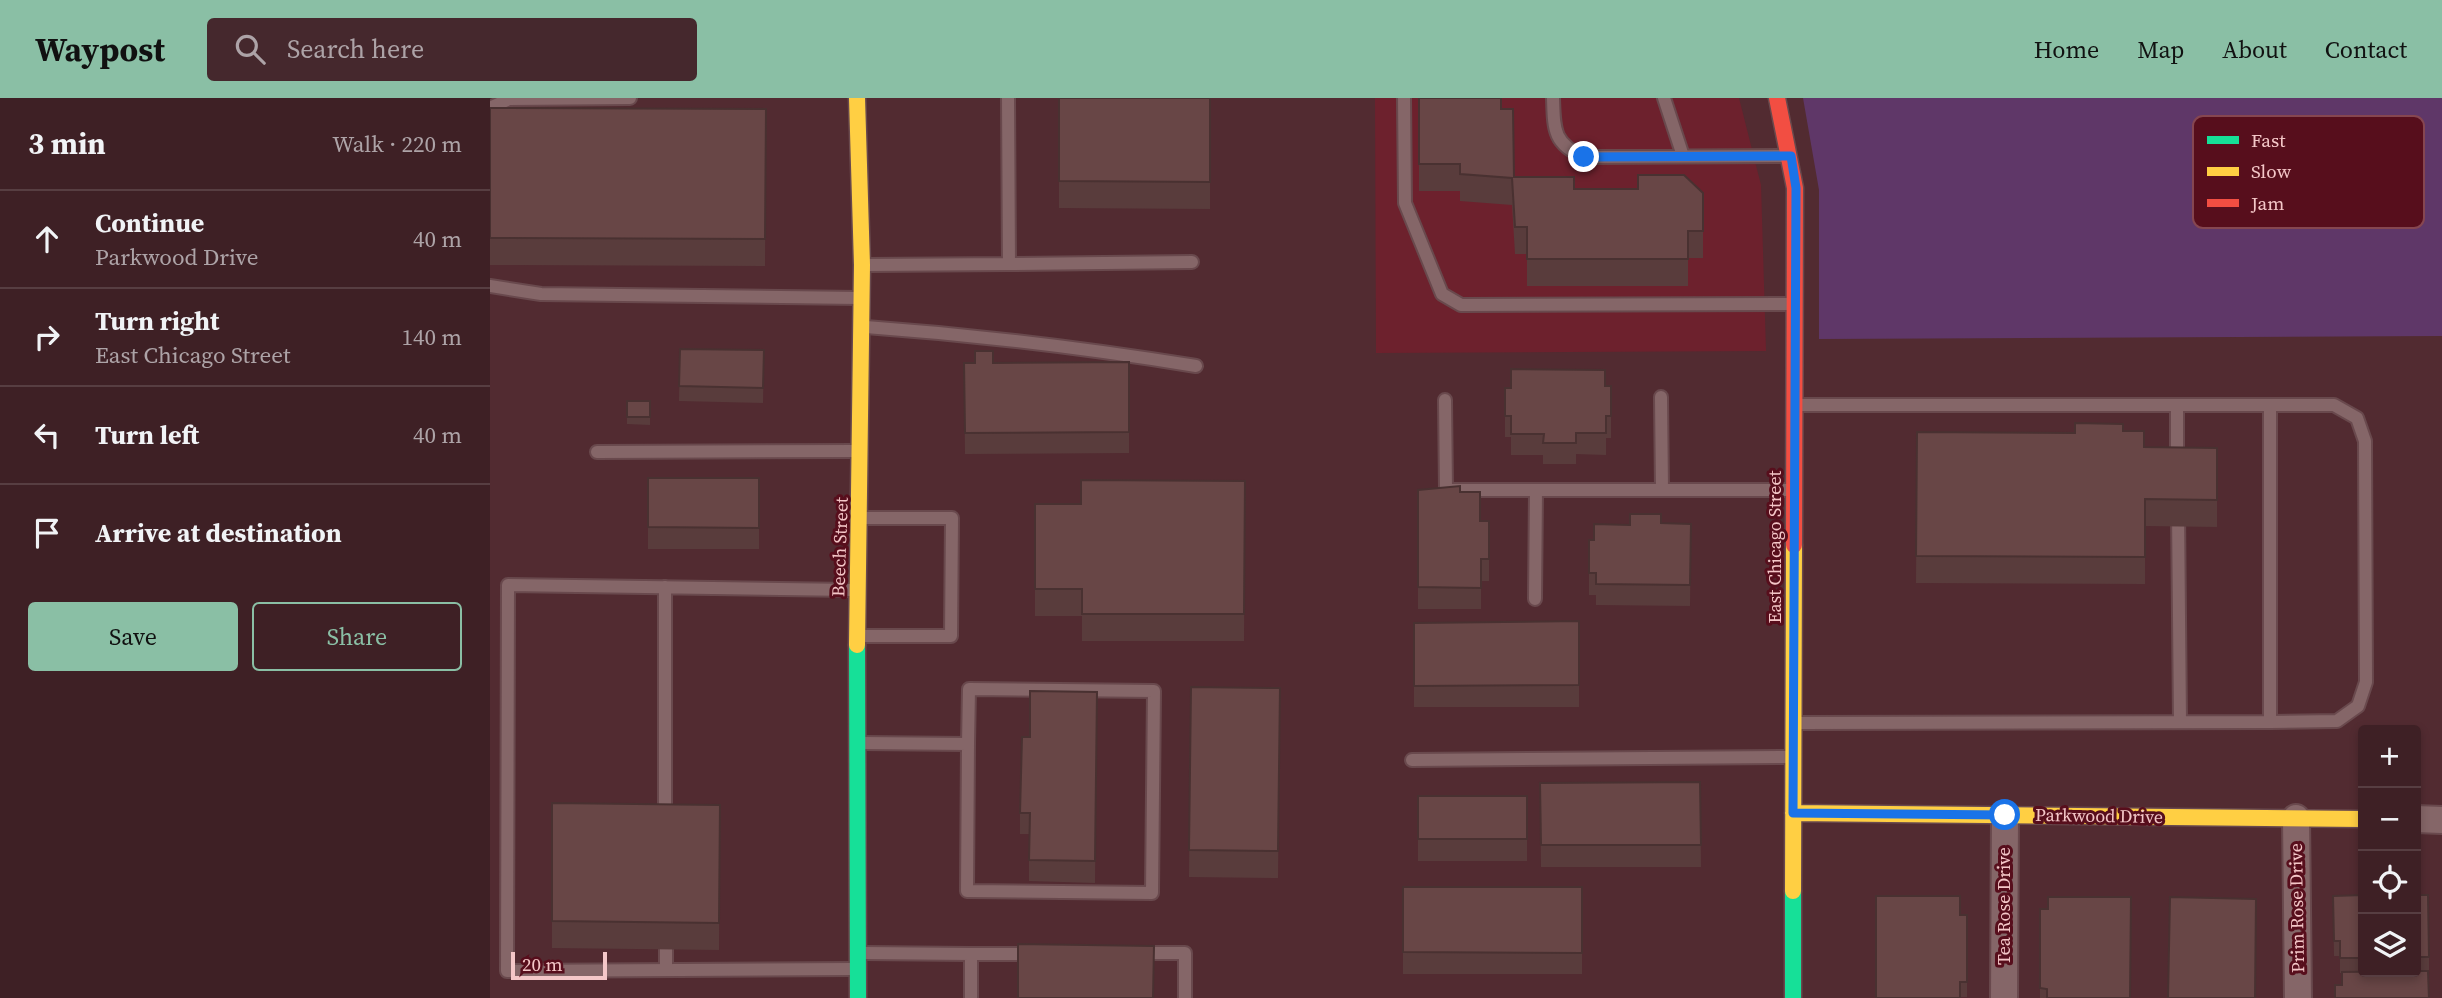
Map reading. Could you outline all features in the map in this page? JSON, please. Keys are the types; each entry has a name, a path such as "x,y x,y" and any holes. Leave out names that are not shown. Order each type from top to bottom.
{"street":[{"name":"Beech Street","path":"857,98 862,265 861,517 856,590 858,998"},
{"name":"East Chicago Street","path":"1777,98 1796,188 1793,998"},
{"name":"Parkwood Drive","path":"1793,813 2358,819"},
{"name":"Tea Rose Drive","path":"2004,998 2005,815"},
{"name":"Prim Rose Drive","path":"2296,818 2298,998"},
{"path":"2421,819 2442,820"}],"lane":[{"path":"490,108 509,99 630,98"},
{"path":"1008,98 1009,264"},
{"path":"1404,98 1405,202 1442,294 1461,305 1796,304"},
{"path":"1553,98 1558,139 1584,157 1791,156"},
{"path":"1664,98 1683,156"},
{"path":"862,265 1192,262"},
{"path":"490,286 541,294 862,298"},
{"path":"862,327 990,336 1196,366"},
{"path":"1661,397 1662,490"},
{"path":"1445,400 1446,490 1794,490"},
{"path":"1794,723 2337,721 2358,706 2366,682 2365,441 2357,418 2334,405 1795,405"},
{"path":"2177,405 2178,474"},
{"path":"2270,405 2270,722"},
{"path":"597,452 861,451"},
{"path":"1535,599 1536,490"},
{"path":"2178,502 2180,722"},
{"path":"856,636 951,636 952,518 861,517"},
{"path":"856,590 508,584 507,971 666,970 971,954 1051,954"},
{"path":"665,587 666,834"},
{"path":"969,689 1154,691 1152,893 967,891 968,744 969,689"},
{"path":"857,743 968,744"},
{"path":"1412,760 1794,757"},
{"path":"666,915 666,970"},
{"path":"1132,954 1185,953 1185,998"},
{"path":"971,954 971,998"}],"shaded area":[{"path":"1375,98 1739,98 1761,185 1766,351 1376,353"},
{"path":"1803,98 2442,98 2442,336 1819,339 1819,190"}],"building":[{"path":"1059,98 1210,98 1210,182 1059,181"},
{"path":"1419,98 1501,98 1501,109 1513,109 1514,177 1574,177 1574,189 1638,189 1638,175 1684,175 1703,193 1703,231 1688,231 1688,259 1527,259 1527,227 1515,227 1512,178 1460,174 1460,164 1419,164"},
{"path":"490,108 766,109 765,239 490,238"},
{"path":"680,349 764,350 763,388 679,386"},
{"path":"975,351 993,351 993,363 1129,362 1129,432 965,433 964,363 975,363"},
{"path":"1511,369 1605,370 1605,386 1611,386 1611,416 1606,416 1606,433 1576,433 1576,443 1543,443 1544,434 1511,434 1511,416 1505,416 1505,388 1511,388"},
{"path":"627,401 650,401 650,417 627,417"},
{"path":"2075,423 2123,424 2123,431 2144,431 2144,447 2217,448 2217,500 2145,499 2145,557 1916,556 1917,432 2075,433"},
{"path":"648,478 759,478 759,528 648,527"},
{"path":"1081,480 1245,481 1244,614 1082,614 1082,589 1035,589 1035,504 1081,504"},
{"path":"1460,486 1460,492 1480,492 1480,521 1489,521 1489,559 1481,559 1481,588 1418,587 1418,490"},
{"path":"1630,514 1661,514 1661,523 1691,524 1690,585 1596,584 1596,573 1589,573 1589,540 1594,540 1594,524 1630,525"},
{"path":"1579,621 1579,685 1414,686 1414,623"},
{"path":"1191,687 1280,688 1278,851 1189,850"},
{"path":"1030,691 1097,692 1095,861 1029,860 1030,813 1020,813 1022,737 1030,737"},
{"path":"1700,782 1701,845 1541,845 1540,783"},
{"path":"1418,796 1527,796 1527,839 1418,839"},
{"path":"552,803 720,805 719,923 552,921"},
{"path":"1403,887 1582,887 1582,953 1403,952"},
{"path":"2358,895 2358,958 2340,958 2340,941 2334,941 2333,896"},
{"path":"2421,895 2428,895 2429,957 2421,957"},
{"path":"1876,896 1960,896 1960,915 1967,915 1967,982 1960,982 1960,998 1876,998"},
{"path":"2048,897 2131,897 2130,998 2047,998 2047,989 2040,988 2040,909 2048,909"},
{"path":"2170,897 2256,899 2255,998 2168,998"},
{"path":"1018,944 1154,946 1153,998 1018,998"},
{"path":"2421,971 2428,971 2429,998 2335,998 2335,985 2342,985 2342,972 2358,972 2358,977 2421,977"}],"traffic: fast":[{"path":"857,645 858,998"},
{"path":"1793,891 1793,998"}],"traffic: slow":[{"path":"857,98 862,265 857,645"},
{"path":"1793,891 1794,545"},
{"path":"1793,813 2358,819"}],"traffic: jam":[{"path":"1777,98 1795,188 1794,545"}],"route":[{"path":"1584,157 1791,156 1796,188 1793,813 2005,815"}]}
